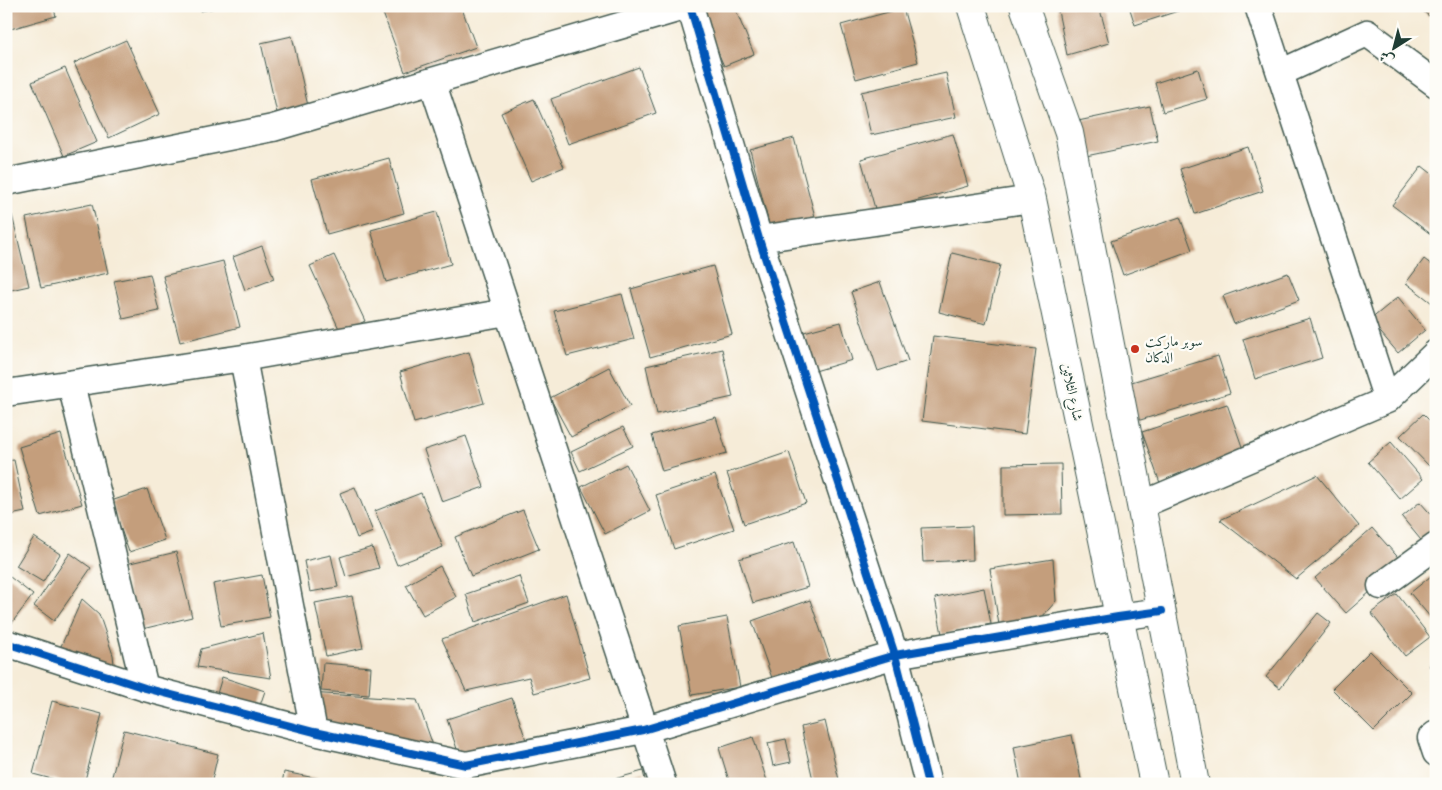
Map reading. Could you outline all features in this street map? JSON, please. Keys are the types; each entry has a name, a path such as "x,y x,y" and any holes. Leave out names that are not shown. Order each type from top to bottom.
{"street":[{"path":"6,182 273,128 689,6 759,239 895,655 928,784"},
{"name":"شارع الثلاثين","path":"971,6 1032,199 1154,784"},
{"path":"1024,6 1069,132 1195,784"},
{"path":"1258,6 1387,400"},
{"path":"1280,73 1367,32 1436,84"},
{"path":"432,81 662,784"},
{"path":"759,239 1032,199"},
{"path":"6,393 243,358 507,312"},
{"path":"1141,505 1387,400 1436,353"},
{"path":"243,358 314,732"},
{"path":"71,384 145,688"},
{"path":"1381,586 1436,546"},
{"path":"6,643 145,688 314,732 466,765 643,730 895,655 1162,611"},
{"path":"1436,734 1431,738 1436,753"}],"building":[{"path":"6,6 53,6 56,16 7,30"},
{"path":"200,6 220,6 220,7 201,11"},
{"path":"385,6 461,6 476,47 405,72 381,8"},
{"path":"705,6 734,6 754,54 724,66 699,9"},
{"path":"1057,6 1099,6 1109,43 1067,55"},
{"path":"1129,6 1190,6 1190,7 1135,25"},
{"path":"1417,6 1436,6 1436,7 1429,16"},
{"path":"903,8 918,62 856,79 841,25"},
{"path":"292,36 308,106 277,113 261,43"},
{"path":"126,40 160,114 109,138 74,63"},
{"path":"639,67 656,113 568,144 551,99"},
{"path":"65,68 97,142 64,156 32,82"},
{"path":"1198,69 1207,99 1163,112 1155,83"},
{"path":"946,73 956,117 871,135 861,92"},
{"path":"534,99 564,167 531,181 501,113"},
{"path":"1150,106 1158,141 1086,156 1078,121"},
{"path":"953,134 968,186 876,212 861,159"},
{"path":"794,138 817,224 772,236 750,150"},
{"path":"1248,147 1263,191 1195,214 1180,169"},
{"path":"389,158 404,213 327,234 312,179"},
{"path":"1422,166 1436,177 1436,238 1392,205"},
{"path":"92,204 108,273 41,288 26,218"},
{"path":"437,212 451,264 386,282 371,230"},
{"path":"12,215 29,286 6,291 6,216"},
{"path":"1180,217 1192,250 1123,275 1111,241"},
{"path":"262,246 274,279 245,290 233,257"},
{"path":"952,253 1000,265 986,324 939,312"},
{"path":"334,255 365,321 341,333 310,266"},
{"path":"1424,259 1436,268 1436,306 1406,283"},
{"path":"223,261 240,327 180,342 163,276"},
{"path":"713,266 732,334 650,357 631,289"},
{"path":"1288,273 1299,300 1234,324 1223,296"},
{"path":"150,274 159,311 123,319 114,281"},
{"path":"880,282 908,361 878,371 851,292"},
{"path":"622,294 634,339 567,356 554,311"},
{"path":"1398,297 1425,330 1398,353 1370,320"},
{"path":"1310,318 1322,358 1255,379 1243,339"},
{"path":"841,322 852,360 815,371 804,332"},
{"path":"933,336 1036,349 1025,434 922,421"},
{"path":"722,349 733,397 657,414 646,366"},
{"path":"469,352 484,403 414,423 400,372"},
{"path":"1218,356 1230,393 1137,421 1125,384"},
{"path":"609,367 630,406 571,437 550,398"},
{"path":"1227,404 1245,455 1160,483 1142,432"},
{"path":"1423,414 1436,427 1436,463 1431,468 1400,436"},
{"path":"716,417 727,453 662,471 652,435"},
{"path":"623,427 633,446 580,471 571,452"},
{"path":"61,434 82,504 40,516 19,447"},
{"path":"466,436 484,487 442,502 424,450"},
{"path":"1391,442 1423,479 1400,499 1368,462"},
{"path":"789,452 806,503 744,524 727,473"},
{"path":"14,460 25,512 6,516 6,461"},
{"path":"626,464 650,511 605,534 581,487"},
{"path":"1061,464 1062,514 1003,515 1003,465"},
{"path":"715,475 734,529 674,549 656,495"},
{"path":"1317,475 1359,526 1296,579 1220,520"},
{"path":"355,487 373,532 357,538 340,493"},
{"path":"147,489 165,540 129,552 111,501"},
{"path":"421,493 443,547 397,565 375,511"},
{"path":"1420,502 1436,520 1436,536 1425,545 1402,517"},
{"path":"523,510 539,549 471,576 455,537"},
{"path":"972,526 973,560 923,562 921,528"},
{"path":"1372,528 1403,563 1346,613 1315,578"},
{"path":"34,537 60,554 43,582 16,566"},
{"path":"794,542 808,587 753,603 739,559"},
{"path":"372,547 379,568 346,577 340,557"},
{"path":"176,552 192,617 138,630 122,565"},
{"path":"70,553 91,568 54,621 34,606"},
{"path":"331,555 338,587 310,592 304,561"},
{"path":"1053,559 1056,601 1035,625 1000,631 990,569"},
{"path":"440,566 456,597 423,615 406,585"},
{"path":"1436,572 1436,624 1410,593"},
{"path":"262,575 270,617 221,626 213,584"},
{"path":"519,576 529,603 475,622 466,594"},
{"path":"10,577 33,595 11,624 6,620 6,582"},
{"path":"984,588 991,624 942,634 935,598"},
{"path":"566,594 590,678 534,693 529,677 466,691 442,639"},
{"path":"1397,594 1430,637 1405,656 1371,613"},
{"path":"352,596 363,648 326,656 315,603"},
{"path":"82,599 99,614 113,655 115,673 57,655"},
{"path":"810,600 830,658 772,678 752,621"},
{"path":"1318,613 1331,623 1280,688 1266,677"},
{"path":"727,617 740,687 692,695 679,626"},
{"path":"263,633 271,678 197,667 201,649"},
{"path":"1370,651 1412,693 1374,731 1332,689"},
{"path":"1436,658 1436,672 1429,666"},
{"path":"323,663 371,667 369,695 321,691"},
{"path":"222,677 265,691 258,711 216,697"},
{"path":"310,693 417,700 435,751 321,730"},
{"path":"512,698 526,740 461,761 447,719"},
{"path":"52,701 102,714 84,784 71,784 33,774"},
{"path":"825,721 840,784 814,784 801,727"},
{"path":"124,730 218,754 211,784 110,784"},
{"path":"1072,735 1082,784 1021,784 1014,747"},
{"path":"753,737 768,784 730,784 719,748"},
{"path":"786,739 791,762 773,766 768,743"},
{"path":"643,771 646,784 612,784 611,780"},
{"path":"284,772 341,783 341,784 282,784"}],"cycle path":[{"path":"690,6 759,239 895,655 928,784"},
{"path":"6,643 145,688 314,732 466,765 643,730 895,655 1162,611"}],"place":[{"name":"سوبر ماركت الدكان","path":"1135,349"}]}
